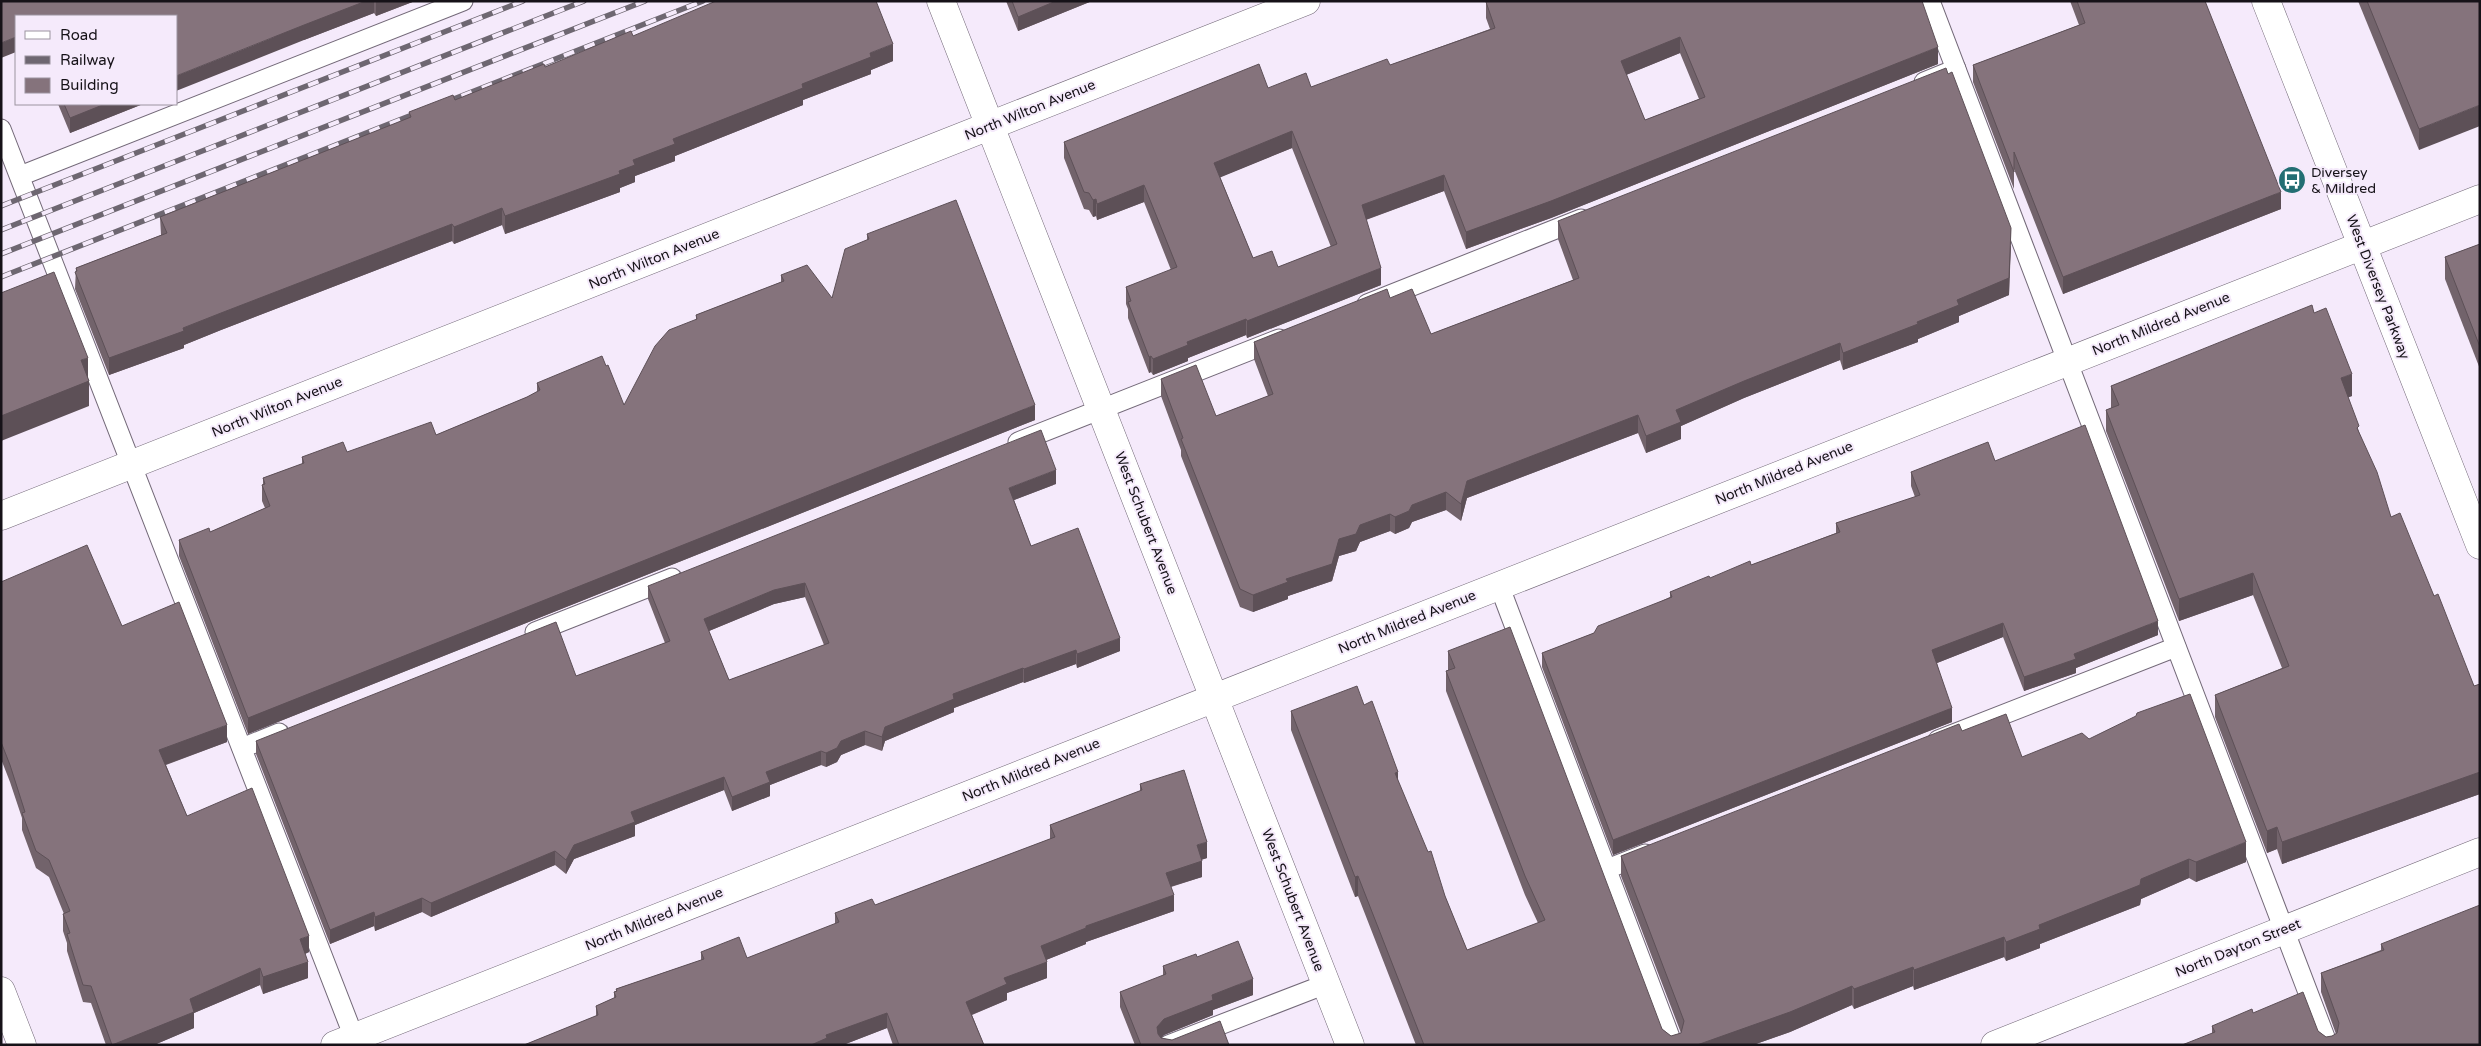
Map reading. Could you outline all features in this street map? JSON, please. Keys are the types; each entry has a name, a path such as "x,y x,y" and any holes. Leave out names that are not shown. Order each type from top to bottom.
{"street":[{"name":"West Schubert Avenue","path":"941,1 1350,1045"},
{"name":"North Wilton Avenue","path":"1,516 1306,1"},
{"name":"West Diversey Parkway","path":"2266,1 2480,546"},
{"name":"North Mildred Avenue","path":"349,1042 1214,698 2480,199"},
{"name":"North Dayton Street","path":"1995,1045 2480,852"},
{"path":"1,991 22,1045"}],"lane":[{"path":"20,176 463,1"},
{"path":"1930,1 2328,1045"},
{"path":"1910,88 1956,69"},
{"path":"1,128 242,748 349,1042"},
{"path":"1346,312 1596,213"},
{"path":"997,450 1300,330"},
{"path":"518,639 693,570"},
{"path":"1499,586 1673,1045"},
{"path":"1919,747 2176,647"},
{"path":"242,748 297,726"},
{"path":"1607,869 1662,848"},
{"path":"1168,1045 1326,984"}],"building":[{"path":"1,1 366,1 178,75 178,15 15,15 15,37 1,43"},
{"path":"716,1 876,1 893,44 870,53 871,57 802,84 803,88 673,139 675,144 633,160 635,165 619,171 620,174 505,216 502,208 454,227 452,224 183,328 184,331 109,358 75,272 77,271 76,268 167,233 160,217 411,117 409,112 453,95 455,100 544,64 545,67 631,31 633,36"},
{"path":"1012,1 1056,1 1018,17"},
{"path":"1922,1 1938,47 1551,201 1466,232 1444,175 1362,205 1381,268 1247,321 1246,319 1187,342 1188,345 1153,359 1151,356 1149,357 1128,302 1131,301 1126,287 1177,267 1144,185 1097,204 1096,199 1093,200 1089,193 1084,192 1064,142 1259,64 1268,88 1306,73 1311,87 1387,59 1390,65 1495,28 1486,2","holes":["1680,37 1705,97 1645,120 1621,61","1292,131 1337,244 1278,267 1272,251 1253,258 1214,163"]},
{"path":"2077,1 2205,1 2281,192 2063,277 2014,152 2014,172 1973,65 2085,23"},
{"path":"2367,1 2480,1 2480,105 2419,129"},
{"path":"1946,68 1948,74 1952,72 2011,228 2009,278 1957,300 1959,305 1917,322 1918,324 1843,353 1840,343 1676,410 1681,422 1646,436 1638,415 1467,481 1461,504 1446,492 1412,505 1409,511 1395,517 1390,514 1360,525 1356,534 1339,539 1332,564 1286,579 1288,582 1253,595 1240,589 1181,439 1183,438 1161,379 1196,365 1216,416 1273,394 1254,342 1387,289 1390,298 1412,289 1431,334 1579,278 1558,221"},
{"path":"64,105 102,105 70,118"},
{"path":"956,200 1035,405 248,718 179,540 209,528 210,532 270,506 262,485 265,484 263,478 304,463 302,457 343,442 347,452 431,422 436,435 527,397 540,390 537,383 602,356 606,366 608,365 624,405 655,346 669,330 697,319 696,315 784,281 781,275 807,265 832,298 845,249 869,239 867,234"},
{"path":"2480,244 2480,347 2445,257"},
{"path":"54,272 88,358 81,360 89,381 1,416 1,293"},
{"path":"2312,305 2314,313 2326,308 2352,374 2341,378 2359,426 2357,428 2377,472 2391,517 2400,513 2434,596 2438,594 2474,686 2480,684 2480,772 2282,842 2277,827 2267,831 2215,695 2289,666 2253,573 2179,599 2106,410 2119,405 2111,386"},
{"path":"2085,425 2158,621 2074,654 2076,659 2024,677 2003,623 1932,650 1952,708 1613,840 1542,653 1594,633 1598,626 1672,597 1670,592 1750,561 1751,565 1840,532 1836,523 1920,495 1911,472 1988,442 1995,461"},
{"path":"1041,430 1056,470 1009,488 1031,546 1078,528 1120,638 1077,654 1076,650 953,694 954,699 885,727 882,737 865,731 841,741 837,748 826,753 821,751 766,772 770,782 732,797 724,777 631,812 635,822 574,845 566,860 555,851 431,903 422,898 375,917 374,912 330,930 256,741 556,622 576,676 670,641 648,586","holes":["805,583 829,643 729,680 704,619 774,590"]},
{"path":"87,545 122,626 179,602 227,725 159,750 187,816 252,788 309,936 300,939 308,962 263,977 260,968 190,999 194,1012 112,1045 91,986 83,985 67,934 70,933 63,914 70,911 49,860 36,851 22,813 25,812 1,742 1,582"},
{"path":"1510,627 1662,1029 1671,1036 1681,1033 1684,1021 1621,856 1959,724 1962,731 2006,714 2022,757 2082,733 2089,739 2136,716 2137,713 2190,694 2246,842 2196,862 2189,859 2141,879 2140,885 2039,925 2040,929 2006,942 2004,937 1914,970 1913,967 1854,989 1852,986 1790,1012 1697,1045 1424,1045 1358,876 1355,877 1291,711 1357,686 1364,705 1372,701 1398,772 1395,773 1428,852 1431,851 1445,896 1467,950 1545,920 1525,876 1446,671 1455,668 1448,651"},
{"path":"1184,770 1207,842 1197,845 1202,861 1166,873 1174,895 1086,926 1086,928 1041,946 1047,962 1004,978 1007,984 966,1002 984,1045 899,1045 887,1013 826,1035 827,1038 811,1045 524,1045 598,1015 596,1006 616,997 614,992 617,991 616,989 704,959 701,952 739,937 747,958 839,922 835,913 872,899 875,905 1055,837 1050,825 1142,790 1140,784"},
{"path":"2480,905 2480,1045 2182,1045 2215,1032 2212,1026 2252,1009 2253,1013 2303,992 2318,1031 2326,1037 2332,1036 2337,1033 2339,1023 2321,973 2384,950 2381,944"},
{"path":"1238,941 1253,979 1212,995 1213,1000 1164,1019 1157,1027 1161,1038 1172,1040 1220,1021 1229,1045 1141,1045 1120,992 1166,974 1163,966 1196,954 1197,957"}],"railway":[{"path":"1,206 523,1"},
{"path":"1,230 584,1"},
{"path":"1,254 645,1"},
{"path":"441,104 703,1"},
{"path":"1,277 422,111"}],"place":[{"name":"Diversey & Mildred","path":"2292,180"}]}
